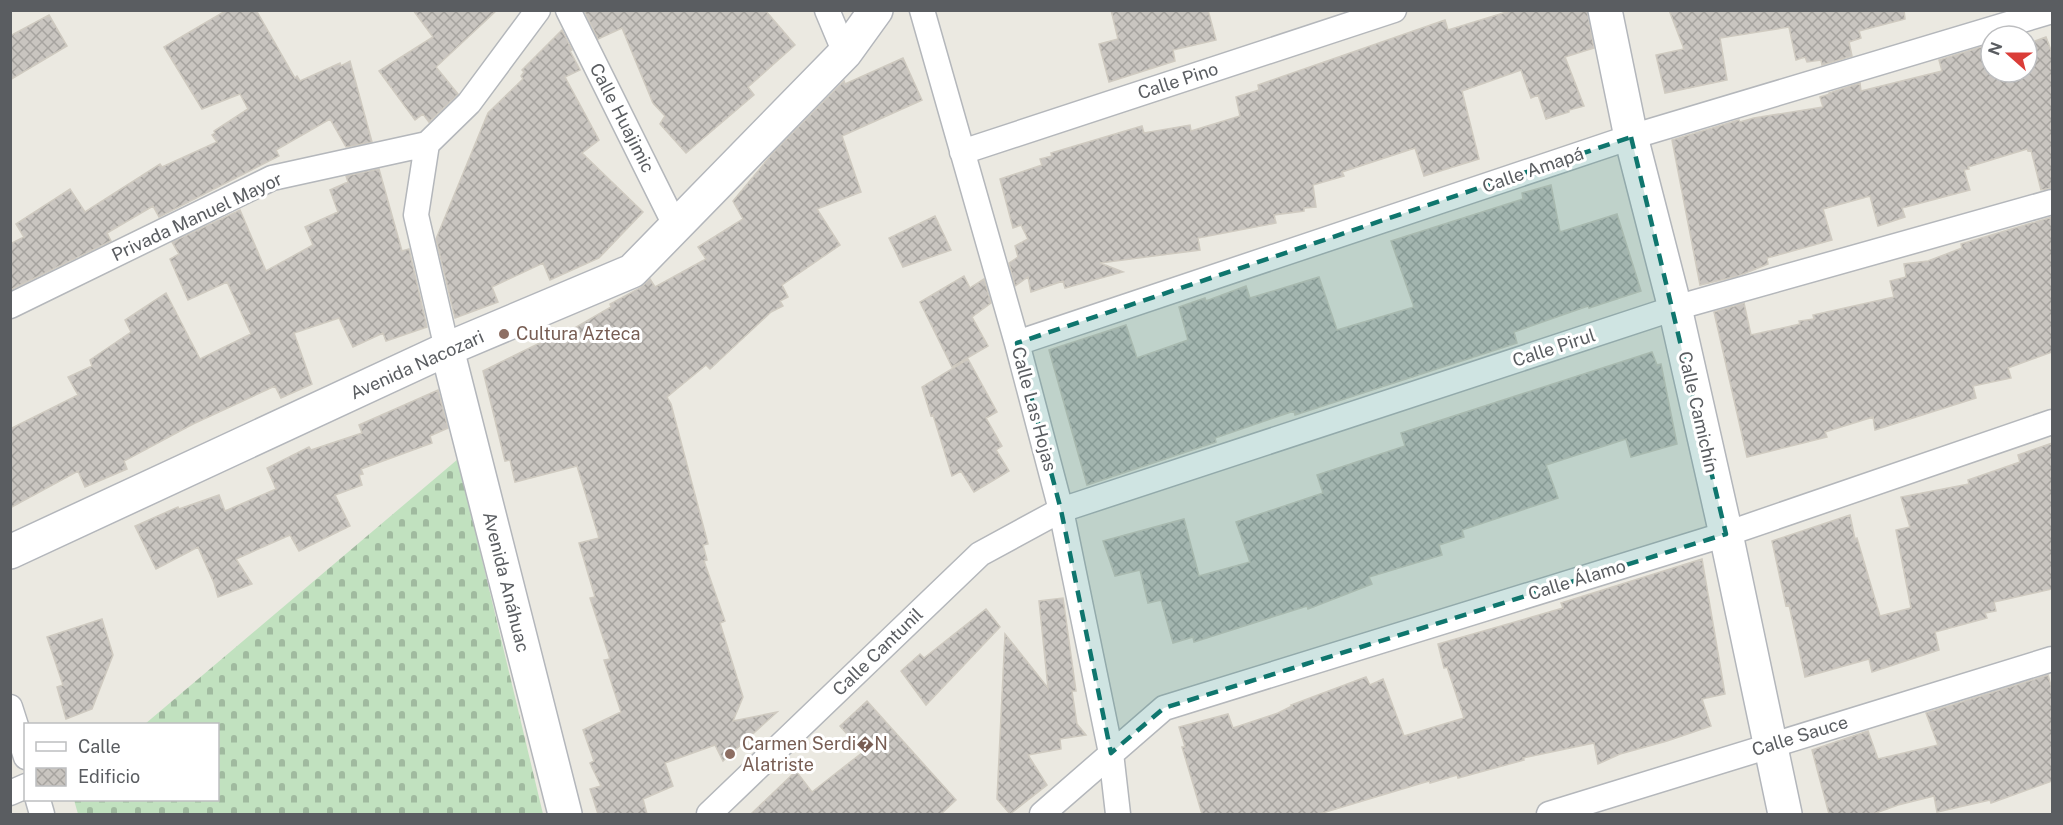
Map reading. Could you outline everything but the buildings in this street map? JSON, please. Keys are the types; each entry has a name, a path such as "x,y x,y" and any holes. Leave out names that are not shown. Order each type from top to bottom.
{"street":[{"path":"447,350 416,215 427,144 469,103 538,10"},
{"name":"Calle Huajimic","path":"568,10 675,225"},
{"path":"827,10 845,53"},
{"name":"Avenida Nacozari","path":"10,552 447,350 632,271 845,53 876,10"},
{"name":"Calle Las Hojas","path":"922,10 1017,343 1061,510 1111,753 1118,814"},
{"name":"Calle Pino","path":"962,152 1395,10"},
{"name":"Calle Camichín","path":"1605,10 1631,137 1675,308 1726,534 1785,814"},
{"name":"Calle Amapá","path":"1017,343 1631,137 2052,11"},
{"name":"Privada Manuel Mayor","path":"10,306 272,178 427,144"},
{"name":"Calle Pirul","path":"1061,510 1675,308 2052,202"},
{"name":"Avenida Anáhuac","path":"447,350 565,814"},
{"name":"Calle Álamo","path":"1042,814 1164,708 1726,534 2052,423"},
{"name":"Calle Cantunil","path":"709,814 980,554 1061,510"},
{"name":"Calle Sauce","path":"1549,814 2052,659"},
{"path":"10,707 24,751"},
{"path":"10,793 24,787"}],"highlighted area":[{"path":"1631,137 1726,534 1164,708 1111,753 1061,510 1017,343"}],"green space":[{"path":"458,459 543,814 78,814 74,801 219,801 219,723 146,723"}],"place":[{"name":"Cultura Azteca","path":"504,334"},
{"name":"Carmen Serdi�N Alatriste","path":"730,754"}]}
